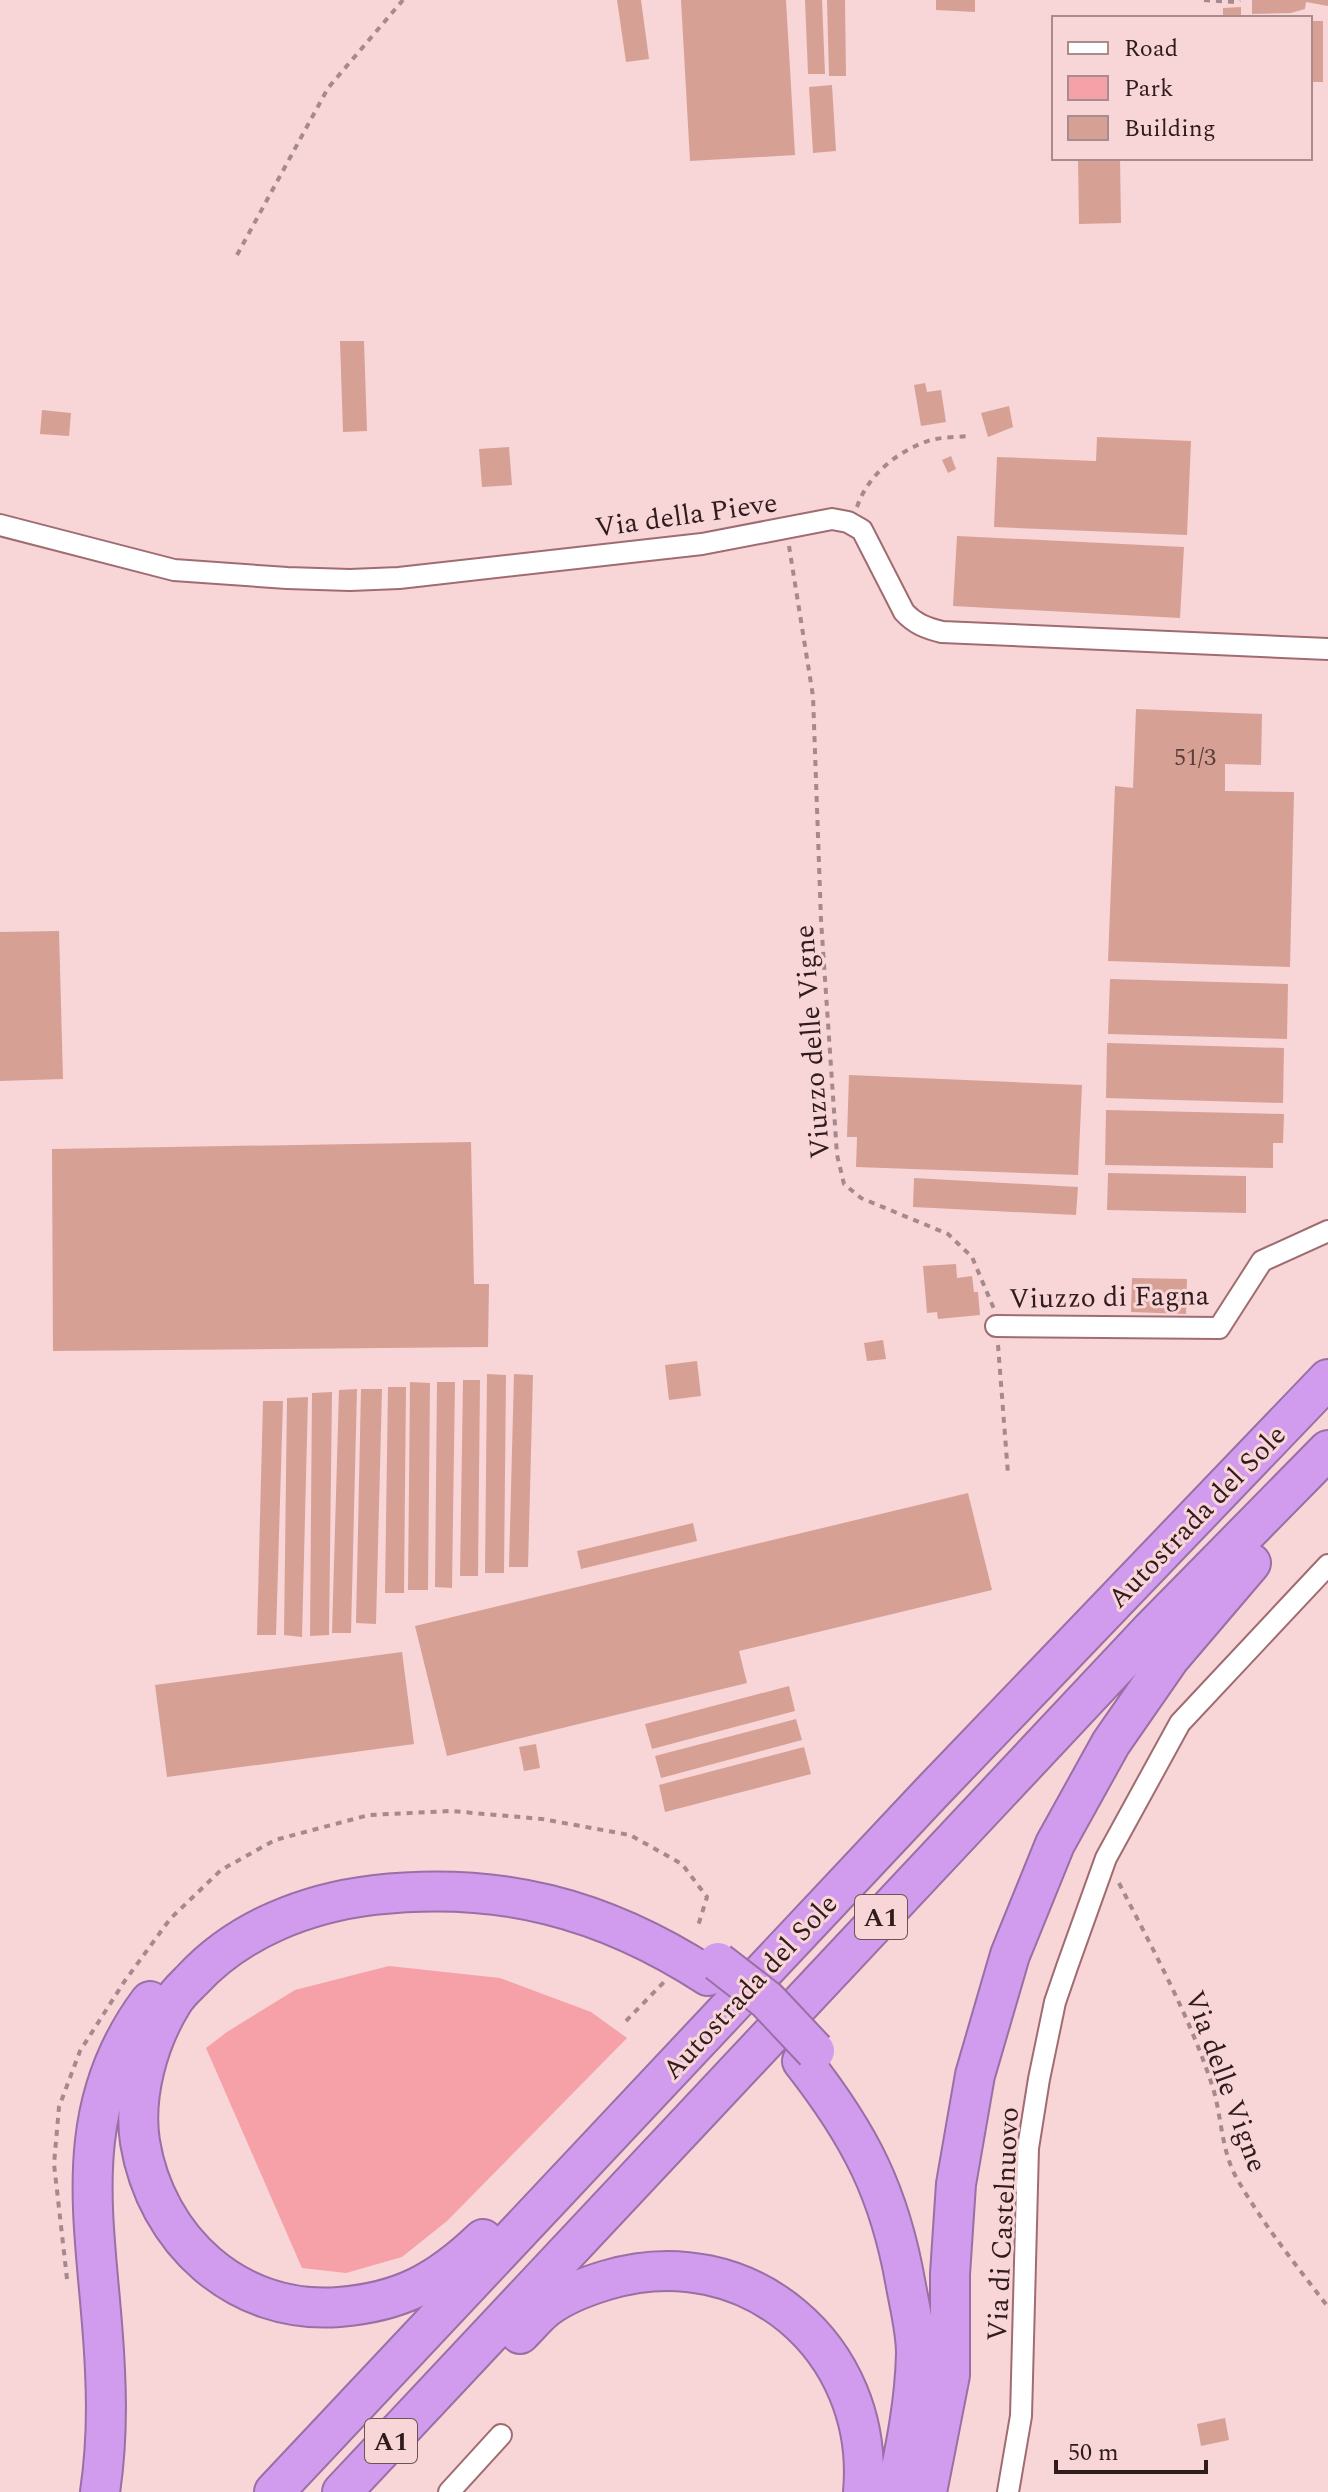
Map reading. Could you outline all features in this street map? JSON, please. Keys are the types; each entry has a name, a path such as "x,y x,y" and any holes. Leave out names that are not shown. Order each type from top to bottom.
{"highway":[{"name":"Autostrada del Sole","path":"274,2492 931,1793 1328,1379"},
{"name":"Autostrada del Sole","path":"342,2492 1139,1643 1328,1450"},
{"path":"927,2492 950,2375 950,2274 956,2184 975,2075 1010,1955 1055,1844 1111,1743 1170,1658 1328,1477"},
{"path":"100,2492 105,2459 105,2370 91,2202 94,2136 114,2064 147,2004 177,1967 219,1935 284,1898 318,1887 368,1876 421,1872 467,1873 556,1887 600,1899 638,1915 686,1940 757,2015 851,2094 894,2176 924,2267 932,2316 938,2435"},
{"path":"598,2147 568,2148 476,2246 457,2264 427,2283 412,2291 367,2304 318,2308 281,2303 249,2292 212,2271 192,2250 170,2222 150,2180 140,2140 140,2095 152,2044 173,2001 210,1960 252,1932 311,1906 414,1891 476,1893 544,1902 586,1915 713,1969"},
{"path":"809,2056 877,2179 894,2225 899,2249 916,2351 913,2403 896,2492"},
{"path":"439,2389 469,2385 547,2307 591,2284 651,2270 687,2271 728,2279 768,2298 823,2346 859,2418 865,2466 863,2492"}],"street":[{"name":"Via della Pieve","path":"0,525 174,570 350,580 399,578 702,544 832,519 852,525"},
{"path":"852,525 862,530 867,538 904,612 914,623 942,632 1328,649"},
{"name":"Viuzzo di Fagna","path":"996,1326 1219,1328 1262,1261 1328,1231"},
{"name":"Via di Castelnuovo","path":"1008,2492 1021,2416 1028,2148 1055,2002 1106,1858 1180,1723 1328,1565"},
{"path":"449,2492 501,2435"}],"path":[{"path":"237,255 328,88 403,0"},
{"path":"1204,0 1240,0"},
{"path":"852,525 858,502 878,472 898,456 932,440 970,436"},
{"name":"Viuzzo delle Vigne","path":"786,528 813,696 821,920 840,1170 844,1184 861,1198 948,1234 972,1257 993,1303 1008,1474"},
{"path":"67,2280 54,2164 59,2107 80,2051 124,1982 170,1919 221,1870 275,1840 369,1815 451,1811 542,1819 630,1835 682,1864 707,1897 697,1929"},
{"name":"Via delle Vigne","path":"1106,1858 1173,1988 1212,2084 1223,2141 1235,2174 1279,2242 1328,2307"},
{"path":"626,2021 670,1976"}],"green space":[{"path":"389,1966 500,1978 591,2012 627,2038 447,2221 402,2257 346,2273 302,2268 206,2048 295,1990"}],"building":[{"path":"617,0 641,0 649,59 626,62"},
{"path":"681,0 786,0 795,155 690,161"},
{"path":"805,0 822,0 825,74 808,74"},
{"path":"827,0 845,0 846,76 829,76"},
{"path":"936,0 975,0 975,12 936,10"},
{"path":"1252,0 1328,0 1328,6 1306,2 1305,9 1291,13 1252,14"},
{"path":"1241,7 1241,16 1223,16 1223,8"},
{"path":"1312,21 1323,21 1323,82 1312,82"},
{"path":"832,85 836,151 813,153 809,87"},
{"path":"1078,160 1120,160 1121,223 1079,224"},
{"path":"340,341 364,341 367,431 343,432"},
{"path":"925,383 927,392 941,390 946,422 921,426 914,385"},
{"path":"1009,406 1013,427 988,437 981,413"},
{"path":"42,410 71,413 69,436 40,434"},
{"path":"1097,437 1191,441 1187,535 994,527 997,457 1096,461"},
{"path":"509,447 512,485 482,487 479,449"},
{"path":"951,456 956,469 948,473 942,460"},
{"path":"957,536 1184,547 1180,618 953,606"},
{"path":"1136,709 1262,714 1261,765 1225,764 1225,791 1294,792 1290,967 1108,961 1115,786 1133,788"},
{"path":"59,931 63,1079 0,1081 0,932"},
{"path":"1110,979 1288,984 1287,1039 1108,1034"},
{"path":"1107,1043 1284,1048 1283,1103 1106,1098"},
{"path":"849,1075 1082,1085 1078,1175 856,1167 857,1137 847,1137"},
{"path":"1106,1110 1284,1114 1283,1143 1273,1143 1273,1168 1105,1165"},
{"path":"471,1142 474,1284 489,1284 488,1347 53,1351 52,1149"},
{"path":"1108,1173 1246,1176 1246,1213 1107,1210"},
{"path":"914,1178 1078,1187 1076,1215 913,1207"},
{"path":"956,1264 957,1278 972,1276 974,1292 978,1292 980,1315 938,1319 937,1312 927,1313 923,1266"},
{"path":"1132,1278 1187,1279 1186,1314 1131,1312"},
{"path":"883,1340 886,1359 867,1361 864,1343"},
{"path":"697,1361 701,1396 669,1400 665,1365"},
{"path":"487,1374 506,1375 504,1573 485,1573"},
{"path":"514,1374 533,1375 528,1567 509,1567"},
{"path":"463,1380 480,1380 478,1576 460,1576"},
{"path":"410,1382 430,1383 428,1590 408,1590"},
{"path":"437,1382 455,1382 452,1588 435,1587"},
{"path":"388,1387 406,1387 404,1593 385,1593"},
{"path":"357,1389 351,1633 332,1633 339,1390"},
{"path":"361,1389 382,1389 376,1624 356,1623"},
{"path":"332,1392 329,1635 310,1636 312,1393"},
{"path":"308,1397 302,1637 284,1635 287,1398"},
{"path":"263,1401 283,1401 276,1635 257,1635"},
{"path":"968,1493 992,1590 739,1651 747,1683 447,1756 415,1626"},
{"path":"693,1523 697,1541 581,1569 577,1551"},
{"path":"402,1652 414,1744 167,1777 155,1685"},
{"path":"789,1686 795,1711 652,1749 645,1724"},
{"path":"796,1719 802,1740 661,1778 655,1756"},
{"path":"536,1744 540,1768 524,1771 519,1747"},
{"path":"804,1747 811,1774 665,1812 659,1785"},
{"path":"1225,2418 1229,2440 1201,2446 1197,2424"}]}
